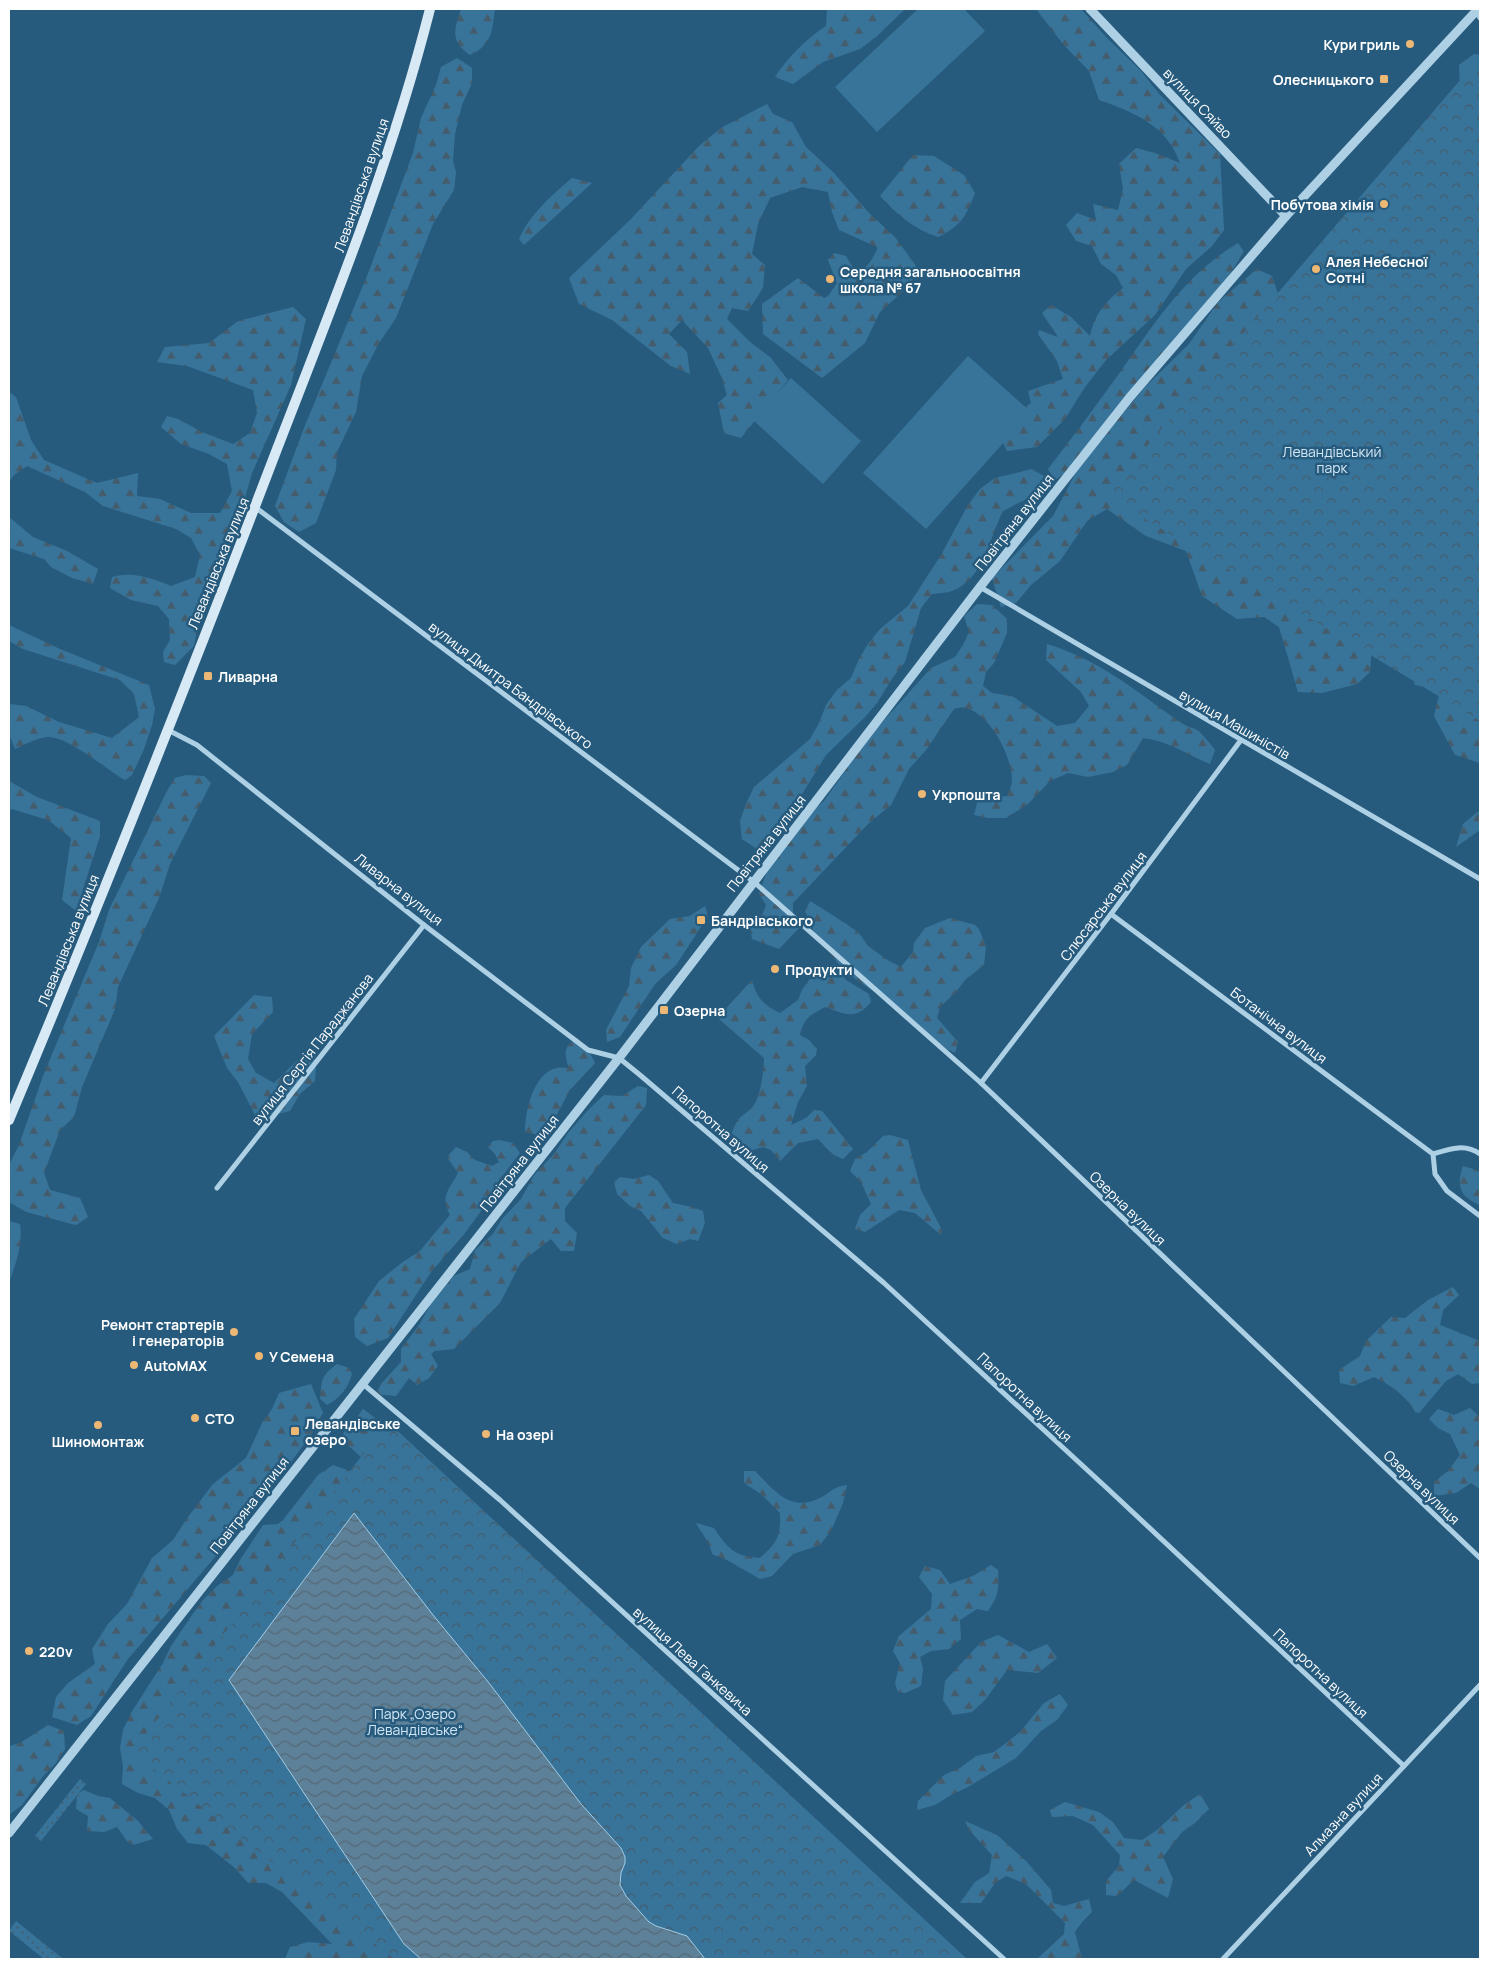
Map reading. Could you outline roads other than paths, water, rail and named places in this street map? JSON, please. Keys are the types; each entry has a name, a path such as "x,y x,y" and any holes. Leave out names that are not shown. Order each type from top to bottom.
{"main road":[{"name":"Левандівська вулиця","path":"9,1120 168,729 366,216 415,69 430,9"}],"street":[{"name":"вулиця Сяйво","path":"1090,9 1286,216"},
{"name":"Повітряна вулиця","path":"9,1833 619,1058 980,587 1130,397 1286,216 1477,12"},
{"name":"вулиця Дмитра Бандрівського","path":"255,507 754,882"},
{"name":"вулиця Машиністів","path":"980,587 1480,879"},
{"name":"Ливарна вулиця","path":"168,729 197,745 424,924 588,1050 619,1058"},
{"name":"Слюсарська вулиця","path":"981,1083 1111,914 1241,740"},
{"name":"Озерна вулиця","path":"754,882 981,1083 1480,1558"},
{"name":"Ботанічна вулиця","path":"1111,914 1433,1154"},
{"name":"вулиця Сергія Параджанова","path":"217,1188 424,924"},
{"name":"Папоротна вулиця","path":"619,1058 884,1283 1404,1766"},
{"path":"1480,1154 1473,1149 1457,1147 1433,1154 1435,1174 1447,1191 1480,1216"},
{"name":"вулиця Лева Ганкевича","path":"363,1384 500,1500 1004,1959"},
{"name":"Алмазна вулиця","path":"1223,1959 1480,1685"}],"water":[{"path":"354,1513 433,1615 489,1683 581,1804 621,1848 625,1857 625,1863 621,1873 620,1885 626,1896 649,1922 687,1936 705,1959 421,1959 404,1944 229,1680"}],"place":[{"name":"Кури гриль","path":"1410,44"},
{"name":"Олесницького","path":"1384,79"},
{"name":"Побутова хімія","path":"1384,204"},
{"name":"Алея Небесної Сотні","path":"1316,269"},
{"name":"Середня загальноосвітня школа № 67","path":"830,279"},
{"name":"Ливарна","path":"208,676"},
{"name":"Укрпошта","path":"922,794"},
{"name":"Бандрівського","path":"701,920"},
{"name":"Продукти","path":"775,969"},
{"name":"Озерна","path":"664,1010"},
{"name":"Ремонт стартерів і генераторів","path":"234,1332"},
{"name":"У Семена","path":"259,1356"},
{"name":"AutoMAX","path":"134,1365"},
{"name":"СТО","path":"195,1418"},
{"name":"Шиномонтаж","path":"98,1425"},
{"name":"Левандівське озеро","path":"295,1431"},
{"name":"На озері","path":"486,1434"},
{"name":"220v","path":"29,1651"}],"park label":[{"name":"Левандівський парк","path":"1332,460"},
{"name":"Парк „Озеро Левандівське“","path":"415,1722"}]}
